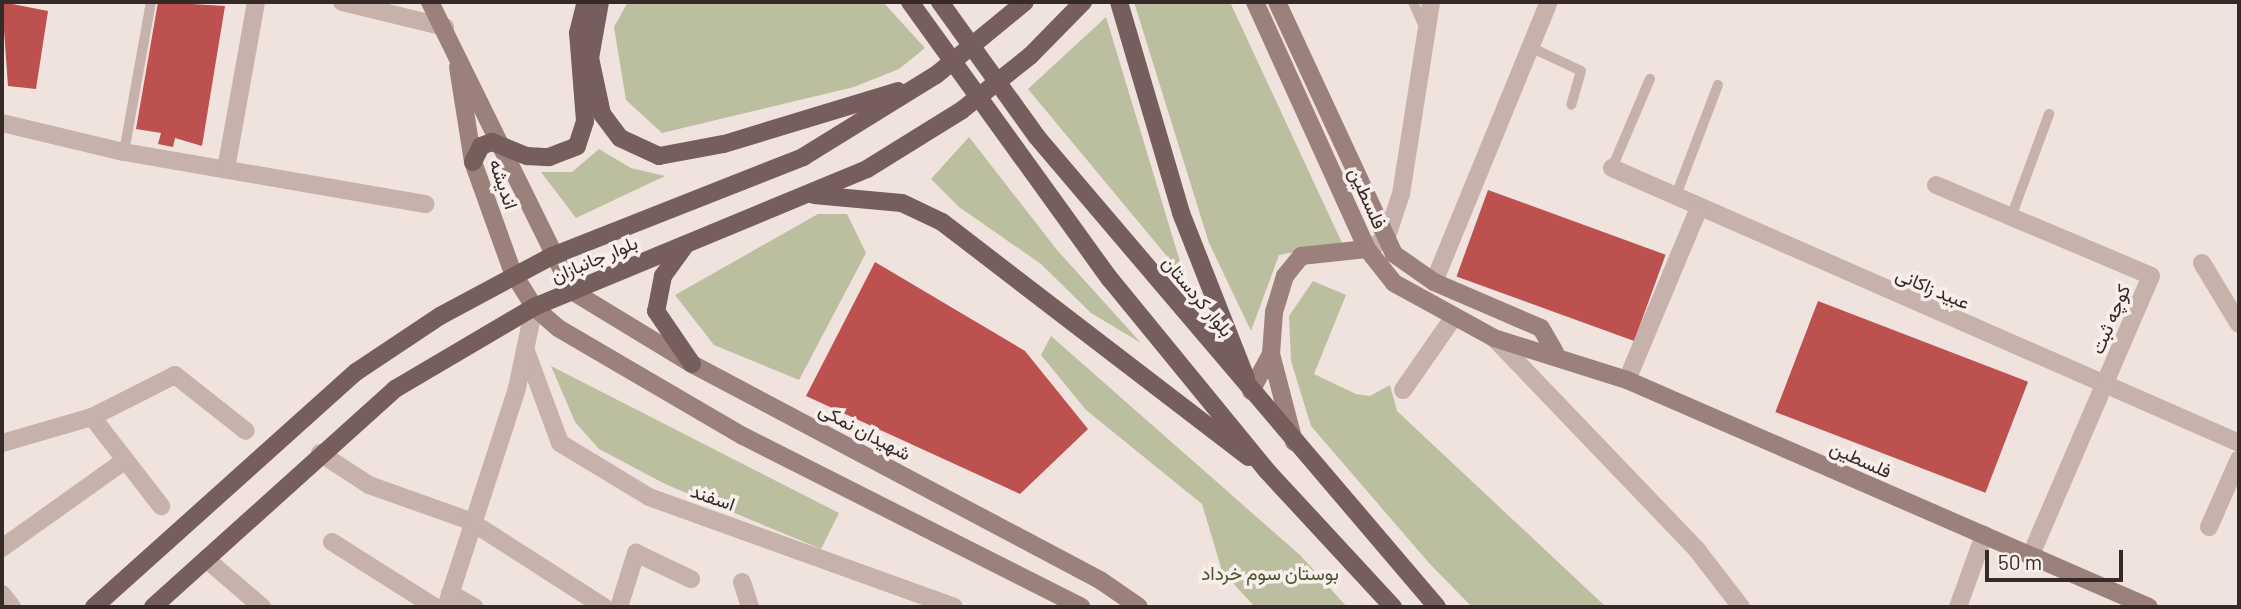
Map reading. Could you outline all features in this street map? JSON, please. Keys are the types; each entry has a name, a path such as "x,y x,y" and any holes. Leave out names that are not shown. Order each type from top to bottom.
{"main road":[{"path":"472,162 481,146 505,146 549,157 577,146 585,121 578,33 586,2"},
{"path":"600,2 590,58 602,114 620,138 659,156 724,144 930,79"},
{"path":"910,2 1110,279 1268,472 1393,607"},
{"name":"بلوار کردستان","path":"940,2 1037,137 1251,391 1295,448 1437,607"},
{"name":"بلوار جانبازان","path":"94,607 356,372 513,273 803,157 930,79 1025,2"},
{"name":"بلوار جانبازان","path":"153,607 375,402 534,307 687,243 814,195 962,110 1030,56 1083,2"},
{"path":"1119,2 1181,213 1251,391"},
{"path":"814,195 902,203 942,222 1268,472"},
{"path":"687,243 663,275 656,311 692,364"}],"street":[{"path":"226,169 256,2"},
{"path":"342,2 445,27"},
{"name":"اندیشه","path":"430,2 505,146 552,256 572,291"},
{"name":"فلسطین","path":"1255,2 1367,249 1394,283 1453,318 1494,338 1555,352 1627,380 2149,607"},
{"name":"فلسطین","path":"1277,2 1386,239 1409,268 1434,282 1541,328 1555,352"},
{"path":"1295,448 1271,354 1274,312 1285,276 1301,256 1367,249 1386,239 1408,167 1431,2"},
{"path":"1434,282 1549,2"},
{"name":"اندیشه","path":"445,27 460,75 472,162 513,273 534,307"},
{"path":"2,123 124,152 426,204"},
{"name":"عبید زاکانی","path":"1612,168 1698,210 2239,443"},
{"name":"کوچه ثبت","path":"1936,185 2151,276 2031,554"},
{"path":"1627,380 1698,210"},
{"path":"2202,263 2239,324"},
{"name":"شهیدان نمکی","path":"572,291 692,364 1100,580 1139,607"},
{"path":"474,607 448,600 470,521 526,351 534,307 616,366 732,430 1081,607"},
{"path":"1403,390 1453,318"},
{"path":"1494,338 1697,550 1741,607"},
{"name":"اسفند","path":"526,351 560,443 649,497 954,606"},
{"path":"1251,391 1271,354"},
{"path":"2,443 93,417 175,375 246,431"},
{"path":"93,417 161,506"},
{"path":"320,453 369,485 470,521 604,607"},
{"path":"2209,527 2234,484 2239,459"},
{"path":"2,548 124,461"},
{"path":"1958,607 1984,535"},
{"path":"332,542 435,607"},
{"path":"619,607 636,553 691,579"},
{"path":"206,559 262,607"},
{"path":"742,582 750,607"},
{"path":"2,594 12,607"}],"lane":[{"path":"124,152 150,2"},
{"path":"1413,2 1426,32"},
{"path":"1530,47 1581,71 1571,105"},
{"path":"1612,168 1650,79"},
{"path":"1675,198 1718,85"},
{"path":"2011,217 2049,114"}],"green space":[{"path":"628,2 883,2 925,48 899,69 854,87 662,133 626,100 614,27"},
{"path":"1134,2 1230,2 1342,243 1279,255 1251,331 1209,243"},
{"path":"1106,17 1185,278 1028,89"},
{"path":"969,137 1057,250 1141,343 1091,313 1041,264 959,207 931,179"},
{"path":"599,149 631,168 665,176 576,218 541,172 572,172"},
{"path":"818,214 847,214 866,253 799,380 714,345 675,295"},
{"path":"1313,281 1346,295 1314,374 1356,394 1370,396 1390,385 1397,411 1606,607 1472,607 1429,563 1311,426 1291,361 1289,316"},
{"name":"بوستان سوم خرداد","path":"1051,336 1301,556 1347,607 1255,607 1222,571 1202,504 1086,410 1041,355"},
{"path":"551,366 839,513 821,549 665,484 599,449 575,422"}],"building":[{"path":"2,2 48,11 36,89 8,86"},
{"path":"158,2 225,6 202,146 175,138 173,147 158,144 161,133 136,129"},
{"path":"1488,190 1666,255 1634,341 1457,276"},
{"path":"875,262 1025,351 1088,429 1020,494 806,396"},
{"path":"1818,301 2028,382 1985,493 1775,412"}]}
